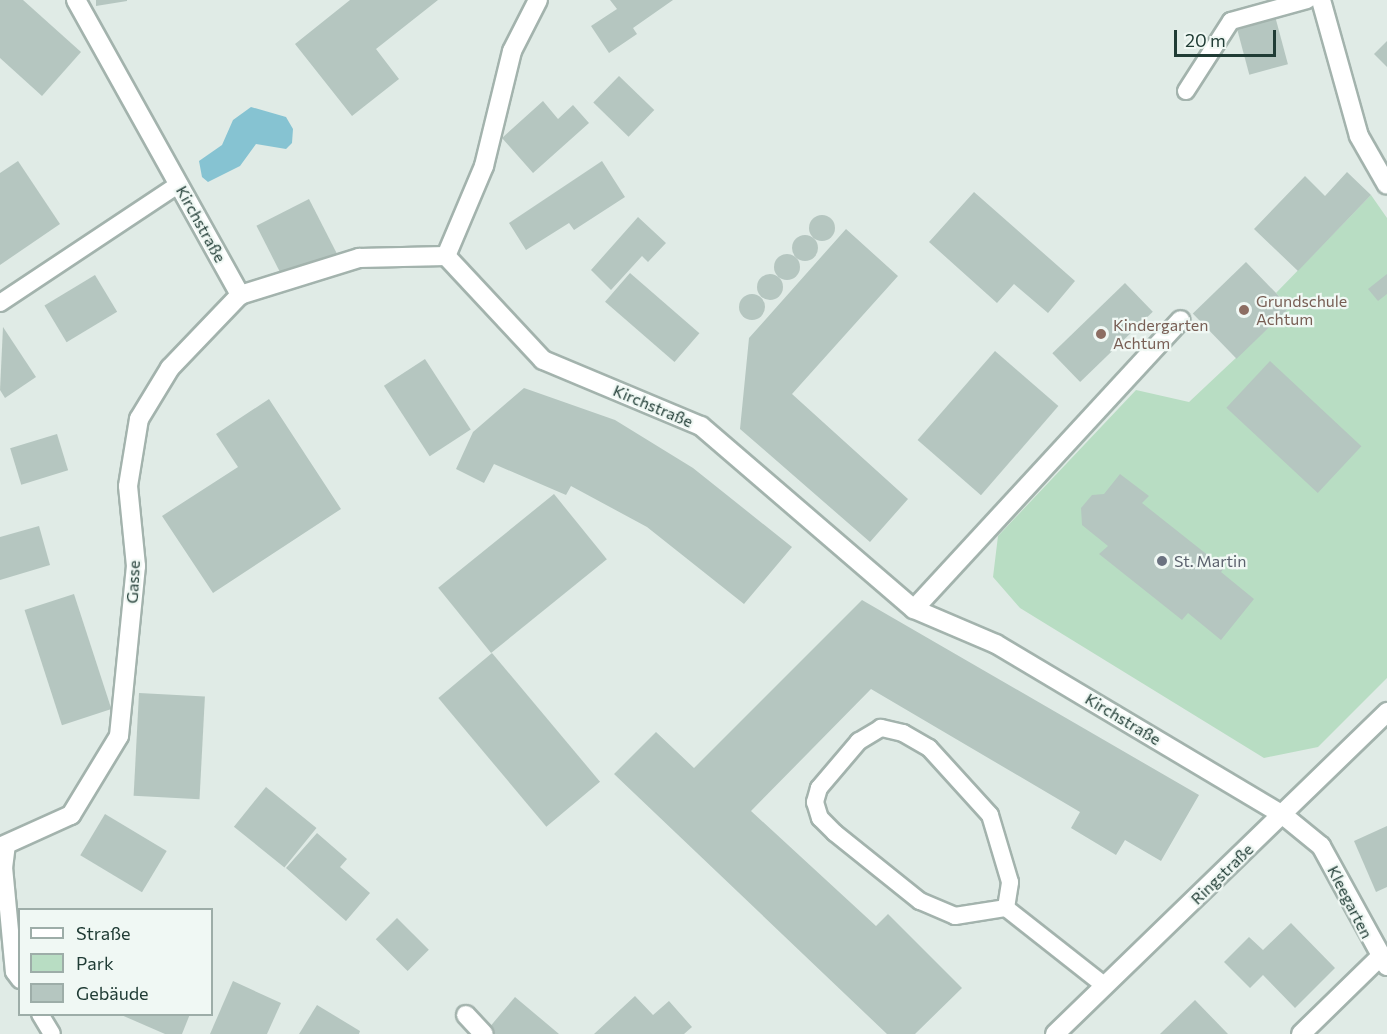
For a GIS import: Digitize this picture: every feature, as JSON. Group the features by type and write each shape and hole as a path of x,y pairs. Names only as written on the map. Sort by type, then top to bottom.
{"street":[{"name":"Kirchstraße","path":"76,0 240,294"},
{"path":"240,294 359,258 446,256 484,166 512,51 538,0"},
{"path":"1321,0 1359,136 1387,185"},
{"name":"Kirchstraße","path":"446,256 543,360 701,426 915,609 996,644 1283,815 1321,846"},
{"name":"Gasse","path":"4,846 71,815 119,736 136,566 128,486 139,419 170,368 240,294"},
{"path":"915,609 1181,320"},
{"name":"Ringstraße","path":"1055,1034 1387,712"},
{"name":"Kleegarten","path":"1301,1034 1383,962 1321,846"},
{"path":"466,1015 484,1034"}],"lane":[{"path":"1186,91 1231,21 1307,0"},
{"path":"0,303 179,184"},
{"path":"1006,908 1010,882 990,815 929,748 911,738 881,728 859,741 819,788 815,802 820,818 920,901 954,916 1006,908 1105,986"},
{"path":"4,846 14,972 18,977"},
{"path":"41,1016 52,1034"}],"green space":[{"path":"1371,195 1387,218 1387,678 1318,747 1264,758 1020,608 993,577 998,536 1136,390 1189,402 1290,307 1276,293"}],"water":[{"path":"251,107 286,117 293,129 292,143 286,149 256,144 240,166 208,182 202,177 199,161 222,145 233,120"}],"building":[{"path":"0,0 23,0 81,52 42,96 0,58"},
{"path":"96,0 127,0 127,1 96,6"},
{"path":"350,0 438,0 376,49 399,79 352,116 295,44"},
{"path":"610,0 673,0 633,28 637,34 609,53 591,26 617,9"},
{"path":"1275,16 1288,64 1249,75 1236,26"},
{"path":"1387,41 1387,67 1374,54"},
{"path":"619,76 654,110 629,137 593,103"},
{"path":"543,101 558,119 573,105 589,123 533,173 502,138"},
{"path":"18,161 60,224 0,265 0,173"},
{"path":"602,161 625,197 574,230 569,223 526,250 509,223"},
{"path":"1347,172 1371,195 1298,271 1254,229 1305,176 1325,196"},
{"path":"974,192 1075,281 1048,313 1014,284 997,303 929,242"},
{"path":"309,199 337,253 284,280 256,226"},
{"path":"822,215 831,219 835,228 831,237 822,241 813,237 809,228 813,219"},
{"path":"638,217 666,243 648,262 642,256 611,290 591,270"},
{"path":"846,229 898,276 792,394 908,499 870,542 740,429 749,338"},
{"path":"805,235 814,239 818,248 814,257 805,261 796,257 792,248 796,239"},
{"path":"787,254 796,258 800,267 796,276 787,280 778,276 774,267 778,258"},
{"path":"1246,262 1290,307 1237,359 1193,313"},
{"path":"630,273 699,333 675,362 605,302"},
{"path":"770,274 779,278 783,287 779,296 770,300 761,296 757,287 761,278"},
{"path":"1387,274 1387,294 1378,301 1368,289"},
{"path":"95,275 117,312 67,342 44,305"},
{"path":"1125,283 1153,312 1080,382 1052,353"},
{"path":"752,294 761,298 765,307 761,316 752,320 743,316 739,307 743,298"},
{"path":"3,327 36,377 5,398 0,390"},
{"path":"995,351 1058,406 981,495 918,440"},
{"path":"425,359 471,429 430,456 384,386"},
{"path":"1270,361 1361,446 1318,493 1226,408"},
{"path":"524,388 615,420 693,468 792,547 744,604 647,527 571,486 566,495 494,464 484,483 456,469 473,432"},
{"path":"269,399 341,509 213,593 162,516 238,467 216,434"},
{"path":"57,434 68,470 21,485 10,448"},
{"name":"St. Martin","path":"1120,474 1149,496 1142,503 1224,568 1221,572 1254,599 1221,640 1188,613 1182,620 1099,554 1108,546 1082,525 1081,508 1092,495 1104,494"},
{"path":"554,494 607,559 491,653 438,588"},
{"path":"39,526 50,565 0,580 0,537"},
{"path":"74,594 111,709 62,725 25,610"},
{"path":"862,600 1199,795 1161,861 1125,840 1116,855 1071,828 1080,812 871,689 751,811 876,926 888,914 962,988 915,1034 887,1034 614,774 656,732 694,768"},
{"path":"492,653 600,782 546,827 438,698"},
{"path":"139,693 205,696 200,799 134,796"},
{"path":"266,787 317,828 284,868 234,827"},
{"path":"105,814 167,851 142,892 80,855"},
{"path":"1387,826 1387,887 1376,892 1354,841"},
{"path":"317,833 347,859 340,867 370,893 346,921 286,868"},
{"path":"397,918 429,950 408,971 376,939"},
{"path":"1291,923 1335,968 1295,1008 1263,975 1250,988 1224,962 1249,937 1263,950"},
{"path":"233,981 281,1003 267,1034 210,1034"},
{"path":"635,996 653,1015 669,1001 692,1027 684,1034 594,1034"},
{"path":"515,997 559,1034 494,1034 488,1029"},
{"path":"1195,1000 1228,1034 1160,1034"},
{"path":"317,1005 360,1031 359,1034 299,1034"},
{"path":"124,1016 189,1016 182,1034 165,1034"}],"place":[{"name":"Grundschule Achtum","path":"1244,310"},
{"name":"Kindergarten Achtum","path":"1101,334"},
{"name":"St. Martin","path":"1162,561"}]}
